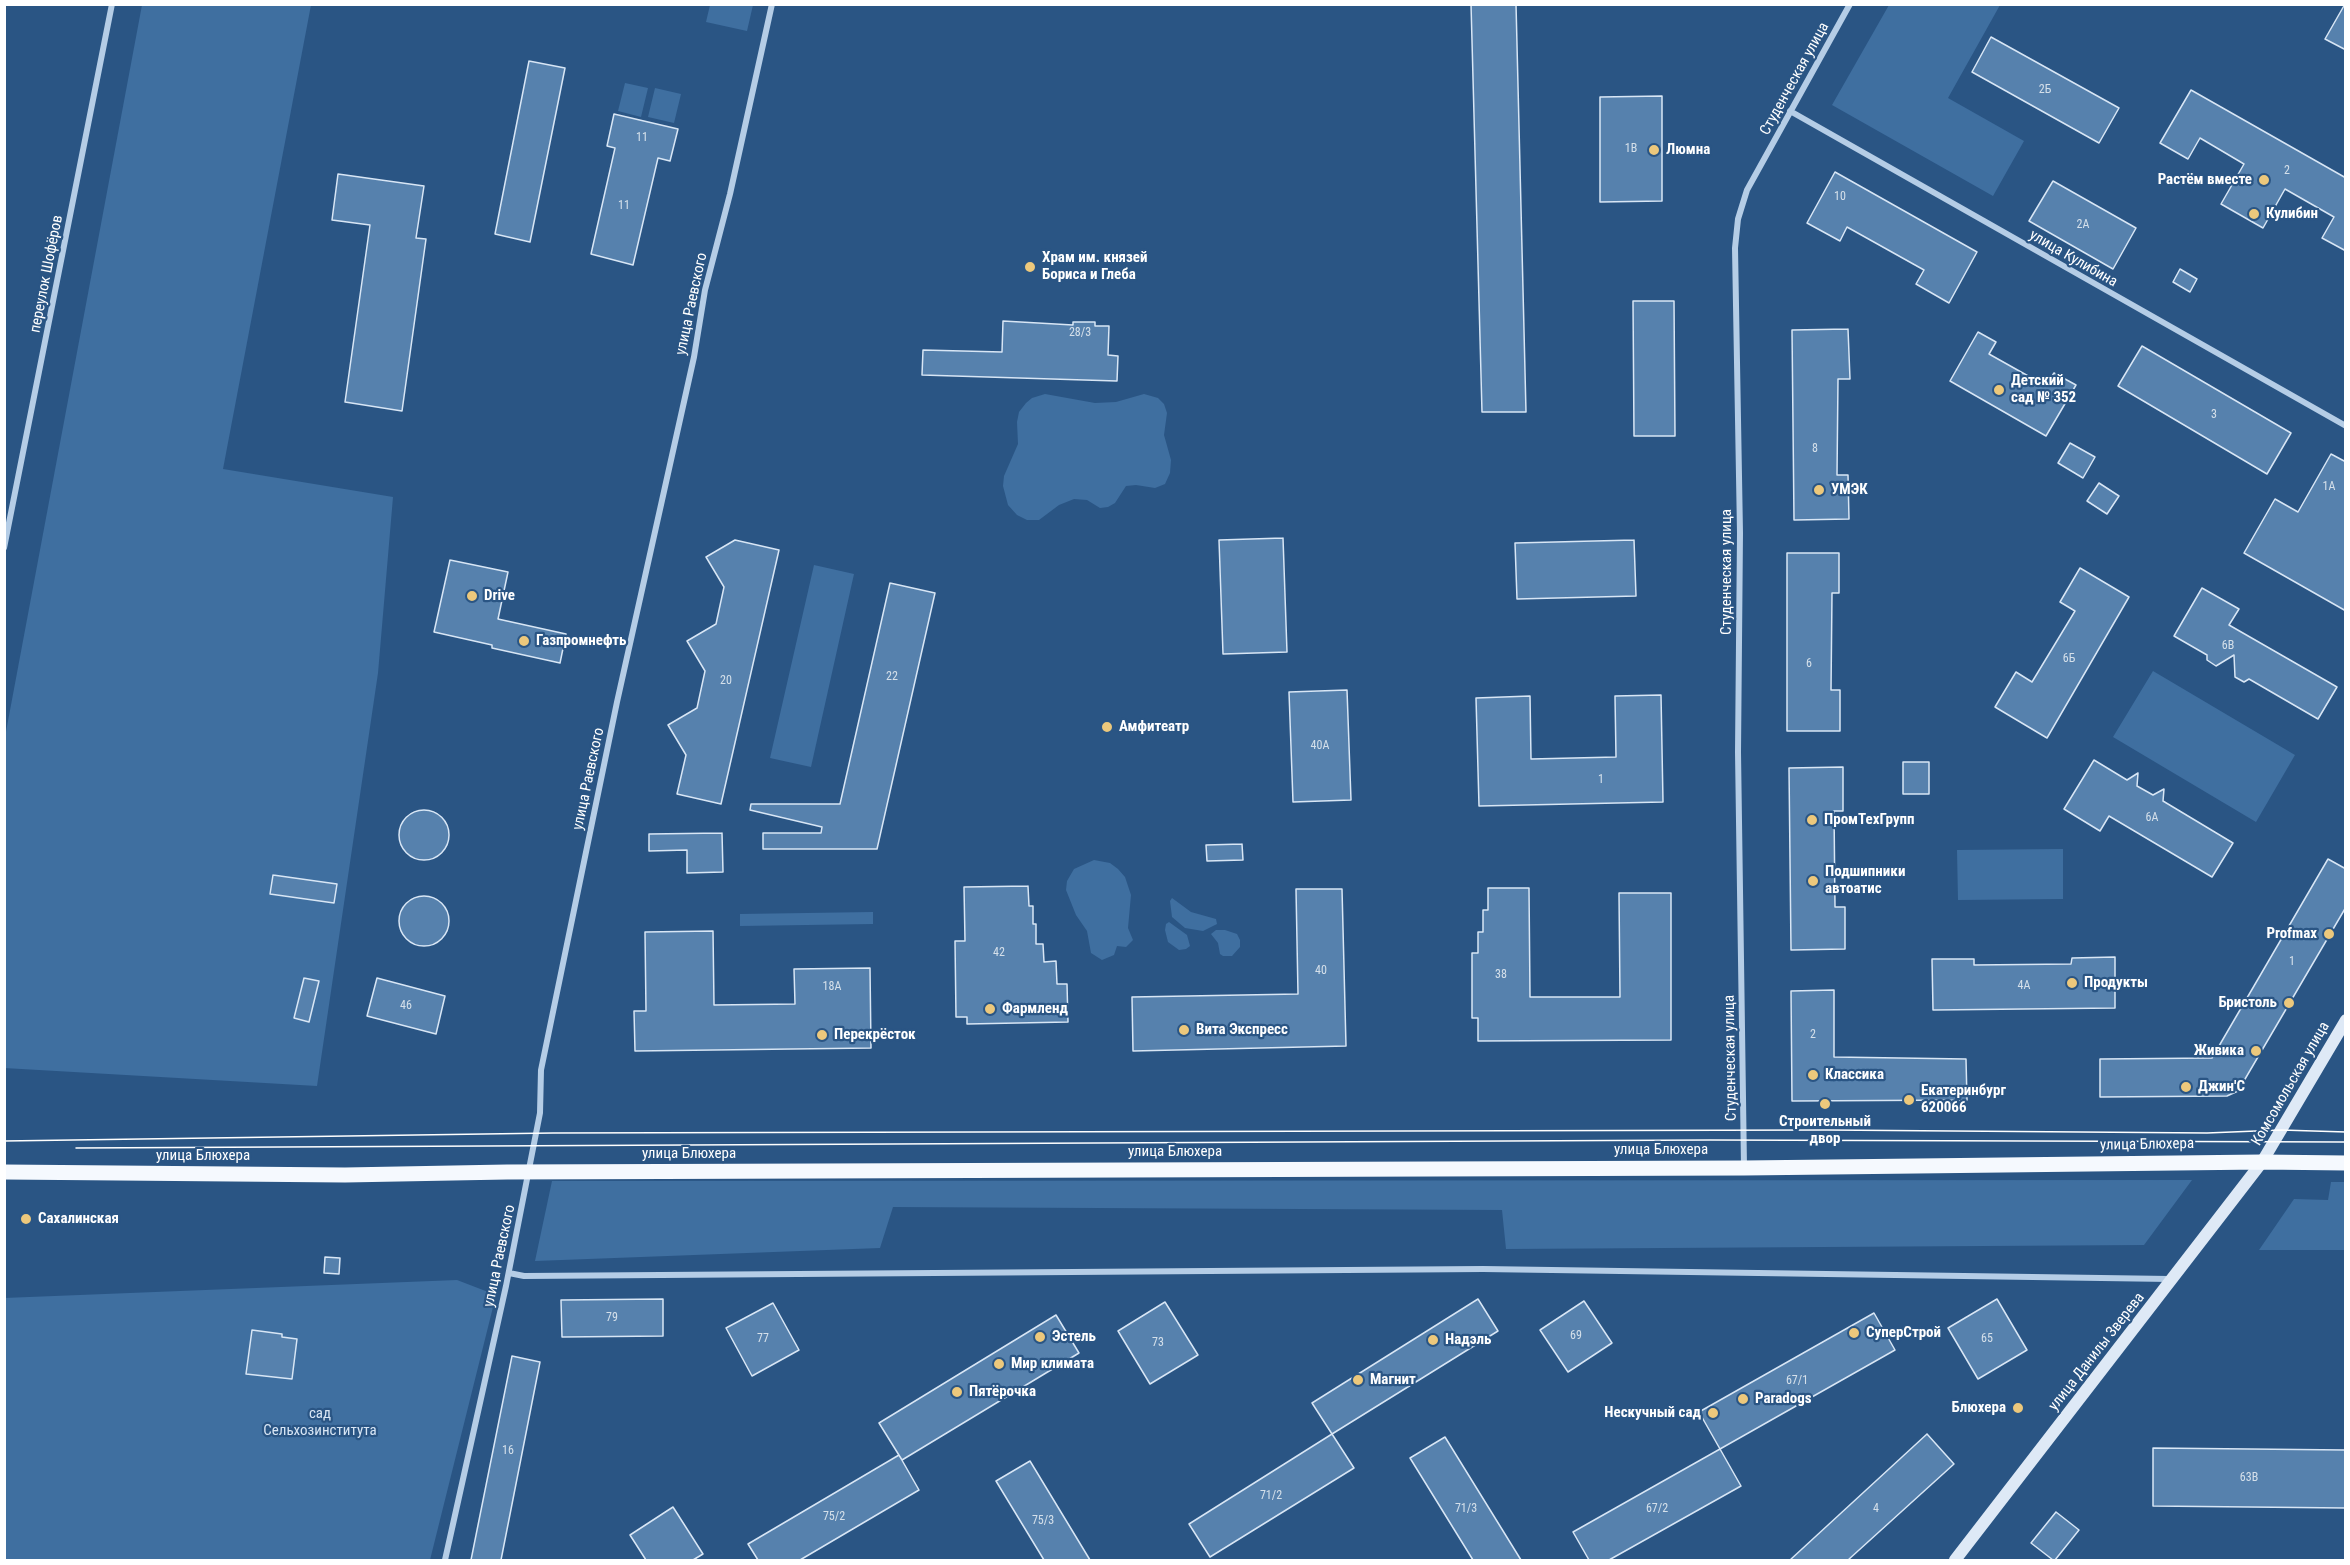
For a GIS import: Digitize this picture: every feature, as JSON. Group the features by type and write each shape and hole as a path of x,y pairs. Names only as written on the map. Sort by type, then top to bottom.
{"main road":[{"name":"Комсомольская улица","path":"2262,1162 2346,1020"},
{"name":"улица Данилы Зверева","path":"1955,1560 2262,1162"},
{"name":"улица Блюхера","path":"4,1172 333,1174 2346,1163"}],"street":[{"name":"переулок Шофёров","path":"4,548 112,4"},
{"name":"улица Раевского","path":"445,1560 497,1330 529,1172 540,1113 541,1070 617,702 694,357 705,290 730,194 772,4"},
{"name":"Студенческая улица","path":"1744,1168 1738,752 1740,532 1735,248 1738,219 1747,190 1850,4"},
{"name":"улица Кулибина","path":"1790,111 2346,426"},
{"path":"508,1273 524,1276 1063,1270 1482,1269 2172,1279"}],"green space":[{"path":"142,5 311,5 223,469 393,497 378,673 317,1086 4,1068 5,737"},
{"path":"710,5 753,5 747,31 706,22"},
{"path":"1889,5 2000,5 1948,98 2024,141 1993,196 1832,105"},
{"path":"625,83 648,88 641,117 618,111"},
{"path":"655,88 681,94 674,123 648,117"},
{"path":"1045,394 1095,403 1116,402 1144,394 1158,398 1164,404 1167,413 1164,435 1171,460 1170,473 1165,484 1155,488 1126,486 1115,503 1108,507 1100,508 1087,500 1074,499 1059,505 1039,520 1027,520 1017,515 1008,505 1003,486 1004,476 1018,444 1019,412 1032,398"},
{"path":"814,565 854,574 811,767 770,758"},
{"path":"2153,671 2295,755 2256,822 2113,737"},
{"path":"2063,849 2063,899 1958,900 1957,850"},
{"path":"1094,860 1110,863 1118,869 1125,877 1131,895 1128,928 1133,940 1126,947 1117,946 1114,955 1102,960 1091,953 1087,931 1076,915 1066,890 1067,881 1074,869"},
{"path":"1172,898 1191,912 1216,919 1217,924 1203,931 1185,928 1172,917 1170,901"},
{"path":"873,912 873,924 740,926 740,914"},
{"path":"1169,922 1187,935 1190,946 1186,949 1179,950 1168,942 1165,930"},
{"path":"1216,930 1237,934 1240,947 1232,956 1220,954 1218,943 1211,934"},
{"path":"2192,1180 2144,1245 1506,1249 1502,1210 893,1207 880,1248 535,1261 552,1181"},
{"path":"2331,1182 2345,1182 2345,1250 2259,1250 2294,1199 2328,1200"},
{"name":"сад Сельхозинститута","path":"457,1280 496,1295 430,1560 5,1560 4,1298"}],"building":[{"path":"1471,4 1516,4 1526,412 1482,412"},
{"path":"2346,4 2346,50 2325,39"},
{"path":"1991,37 2119,108 2099,143 1972,72"},
{"path":"529,61 565,68 530,242 495,234"},
{"path":"2191,90 2346,178 2346,251 2322,238 2334,217 2285,189 2263,228 2221,204 2244,164 2200,138 2188,159 2160,143"},
{"path":"1662,96 1662,201 1600,202 1600,97"},
{"path":"614,114 678,129 670,161 658,158 633,265 591,254 615,148 607,146"},
{"path":"1835,172 1977,252 1949,303 1916,284 1924,270 1847,227 1840,241 1807,223"},
{"path":"338,174 424,186 416,238 426,239 402,411 345,402 370,225 332,220"},
{"path":"2053,181 2136,228 2113,269 2029,221"},
{"path":"2180,269 2197,279 2190,292 2173,282"},
{"path":"1633,301 1674,301 1675,436 1634,436"},
{"path":"1003,321 1073,325 1073,322 1095,322 1095,326 1109,326 1108,355 1118,356 1117,381 922,375 923,350 1002,352"},
{"path":"1848,329 1850,379 1838,379 1837,475 1848,475 1849,519 1794,520 1792,330"},
{"path":"1978,332 1996,342 1989,354 2046,386 2054,373 2076,385 2046,436 1950,381"},
{"path":"2142,346 2291,433 2267,474 2118,386"},
{"path":"2070,443 2095,457 2083,478 2058,463"},
{"path":"2331,454 2346,462 2346,611 2244,553 2275,499 2298,512"},
{"path":"2099,483 2119,496 2107,514 2087,501"},
{"path":"1283,538 1287,652 1223,654 1219,540"},
{"path":"735,540 779,550 721,804 677,794 686,755 668,725 697,708 705,671 687,641 716,624 724,587 706,557"},
{"path":"1634,540 1636,596 1517,599 1515,543"},
{"path":"1787,553 1839,553 1839,593 1832,593 1831,690 1840,690 1840,731 1787,731"},
{"name":"Drive","path":"450,560 508,572 498,619 566,634 560,663 434,632"},
{"path":"2080,568 2129,597 2047,738 1995,707 2016,672 2032,682 2075,611 2060,602"},
{"path":"890,583 935,593 877,849 763,849 763,833 821,833 822,827 750,810 751,804 840,804"},
{"path":"2202,588 2239,609 2229,625 2337,687 2318,719 2249,679 2244,682 2235,677 2234,655 2216,666 2207,660 2207,655 2174,636"},
{"path":"1347,690 1351,800 1293,802 1289,692"},
{"path":"1661,695 1663,802 1479,806 1476,698 1530,696 1531,759 1616,757 1615,696"},
{"path":"2094,760 2127,780 2138,773 2137,786 2153,795 2164,789 2163,801 2233,843 2212,877 2109,816 2100,831 2064,809"},
{"path":"1903,762 1929,762 1929,794 1903,794"},
{"path":"1843,767 1843,811 1834,811 1835,907 1845,907 1845,949 1791,950 1789,768"},
{"path":"424,810 442,817 449,835 442,853 424,860 406,853 399,835 406,817"},
{"path":"722,833 723,872 687,873 687,850 649,851 649,834"},
{"path":"1242,844 1243,860 1207,861 1206,845"},
{"path":"2328,859 2346,869 2346,907 2238,1091 2227,1096 2100,1097 2100,1059 2212,1058"},
{"path":"273,875 337,884 334,903 270,894"},
{"path":"1028,886 1029,906 1033,906 1033,924 1036,924 1036,944 1043,944 1044,962 1056,961 1057,984 1067,984 1068,1022 967,1024 967,1017 956,1017 955,941 965,941 964,887"},
{"path":"1488,888 1529,888 1530,997 1620,997 1619,893 1671,893 1671,1040 1478,1041 1478,1018 1472,1018 1472,953 1478,953 1478,932 1483,932 1483,910 1488,910"},
{"path":"1296,889 1342,889 1346,1046 1133,1051 1132,997 1298,994"},
{"path":"424,896 442,903 449,921 442,939 424,946 406,939 399,921 406,903"},
{"path":"713,931 714,1005 795,1004 794,969 870,968 871,1048 635,1051 634,1011 646,1011 645,932"},
{"path":"2115,957 2115,1008 1933,1010 1932,959 1974,959 1974,965 2071,964 2072,958"},
{"path":"304,978 319,981 309,1022 294,1018"},
{"path":"377,978 445,996 436,1034 367,1016"},
{"path":"1834,990 1834,1057 1966,1059 1967,1100 1792,1101 1791,991"},
{"path":"325,1257 340,1258 339,1274 324,1273"},
{"path":"663,1299 663,1336 562,1337 561,1300"},
{"path":"1478,1299 1498,1331 1332,1434 1312,1403"},
{"path":"1997,1299 2027,1350 1978,1379 1948,1328"},
{"path":"1584,1301 1612,1343 1568,1372 1540,1330"},
{"path":"1165,1302 1198,1355 1150,1384 1118,1331"},
{"path":"773,1303 799,1350 752,1376 726,1328"},
{"path":"1874,1313 1895,1350 1720,1449 1699,1412"},
{"path":"1056,1315 1079,1353 902,1460 879,1423"},
{"path":"252,1330 282,1334 282,1337 297,1339 292,1379 246,1374"},
{"path":"512,1356 540,1362 501,1560 471,1560"},
{"path":"1332,1434 1354,1468 1210,1557 1189,1524"},
{"path":"1927,1434 1954,1464 1848,1560 1790,1560"},
{"path":"1445,1437 1521,1560 1473,1560 1410,1458"},
{"path":"2153,1448 2346,1450 2346,1508 2153,1506"},
{"path":"1720,1449 1741,1486 1609,1560 1589,1560 1573,1532"},
{"path":"899,1455 919,1490 800,1560 758,1560 748,1544"},
{"path":"1030,1461 1090,1560 1044,1560 996,1481"},
{"path":"673,1507 703,1554 693,1560 646,1560 630,1535"},
{"path":"2056,1512 2079,1530 2053,1560 2031,1543"}],"tram line":[{"path":"4,1141 553,1133 1827,1130 2346,1132"},
{"path":"76,1148 1710,1140 2346,1142"}],"place":[{"name":"Люмна","path":"1654,150"},
{"name":"Растём вместе","path":"2264,180"},
{"name":"Кулибин","path":"2254,214"},
{"name":"Храм им. князей Бориса и Глеба","path":"1030,267"},
{"name":"Детский сад № 352","path":"1999,390"},
{"name":"УМЭК","path":"1819,490"},
{"name":"Drive","path":"472,596"},
{"name":"Газпромнефть","path":"524,641"},
{"name":"Амфитеатр","path":"1107,727"},
{"name":"ПромТехГрупп","path":"1812,820"},
{"name":"Подшипники автоатис","path":"1813,881"},
{"name":"Profmax","path":"2329,934"},
{"name":"Продукты","path":"2072,983"},
{"name":"Бристоль","path":"2289,1003"},
{"name":"Фармленд","path":"990,1009"},
{"name":"Вита Экспресс","path":"1184,1030"},
{"name":"Перекрёсток","path":"822,1035"},
{"name":"Живика","path":"2256,1051"},
{"name":"Классика","path":"1813,1075"},
{"name":"Джин'С","path":"2186,1087"},
{"name":"Екатеринбург 620066","path":"1909,1100"},
{"name":"Строительный двор","path":"1825,1104"},
{"name":"Сахалинская","path":"26,1219"},
{"name":"СуперСтрой","path":"1854,1333"},
{"name":"Эстель","path":"1040,1337"},
{"name":"Надэль","path":"1433,1340"},
{"name":"Мир климата","path":"999,1364"},
{"name":"Магнит","path":"1358,1380"},
{"name":"Пятёрочка","path":"957,1392"},
{"name":"Paradogs","path":"1743,1399"},
{"name":"Блюхера","path":"2018,1408"},
{"name":"Нескучный сад","path":"1713,1413"}]}
